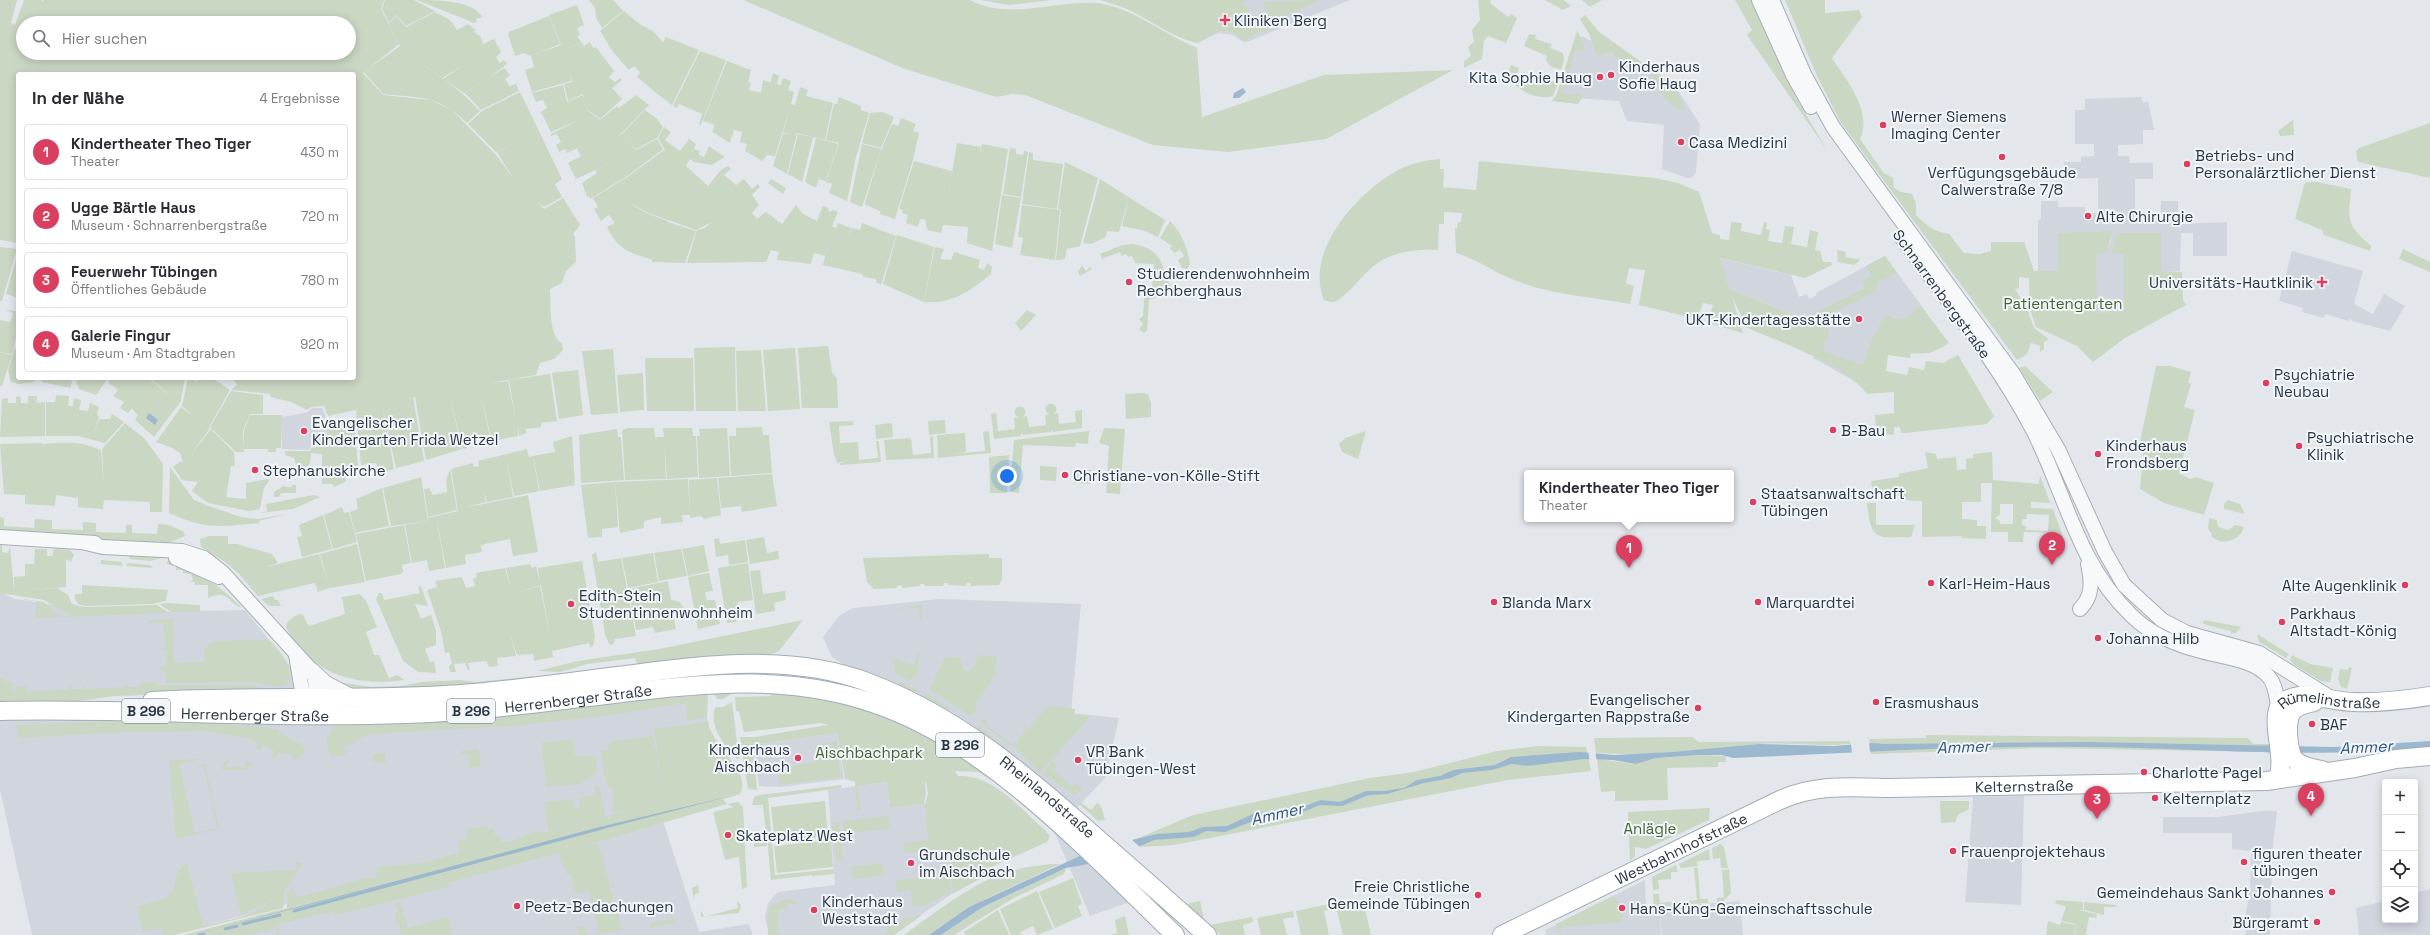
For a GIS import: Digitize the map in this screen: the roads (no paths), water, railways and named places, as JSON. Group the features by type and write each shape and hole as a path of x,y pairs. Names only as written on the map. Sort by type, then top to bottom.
{"main road":[{"name":"Herrenberger Straße","path":"311,706 353,697 486,692 717,665 760,664 800,667"},
{"name":"Rheinlandstraße","path":"800,667 867,682 905,698 944,719 1023,773 1207,935"},
{"name":"Herrenberger Straße","path":"0,711 311,706 380,715 456,712 717,683 780,683 814,688"},
{"name":"Rheinlandstraße","path":"814,688 877,704 922,723 950,739 1001,775 1081,845 1175,935"},
{"name":"Rümelinstraße","path":"2278,779 2280,765 2279,708 2286,701 2300,696 2334,700 2375,702 2430,696"},
{"path":"2328,772 2301,765 2293,758 2288,723 2292,711 2300,706 2334,700"},
{"name":"Kelternstraße","path":"1867,788 2250,782 2328,772 2396,759 2430,756"},
{"name":"Westbahnhofstraße","path":"1502,935 1788,797 1823,787 1867,788"}],"street":[{"name":"Schnarrenbergstraße","path":"1759,0 1793,75 1823,128 2004,380 2032,430 2051,470 2087,558 2112,595"},
{"name":"Schnarrenbergstraße","path":"1772,0 1804,74 1833,127 2014,375 2058,449 2105,552 2124,584 2162,620"},
{"path":"0,537 86,543 113,543 191,563 233,586 311,670 326,683 353,697"},
{"path":"2080,609 2087,601 2091,589 2087,558"},
{"path":"2112,595 2121,596 2188,633 2258,653 2334,700"},
{"path":"2112,595 2133,616 2159,635 2199,651 2244,663 2261,670 2272,682 2279,708 2288,723"},
{"path":"296,655 311,706"},
{"path":"311,670 315,679 311,706"}],"water":[{"path":"1243,88 1246,92 1239,98 1233,98 1234,93"},
{"path":"149,413 158,420 155,425 146,418"},
{"name":"Ammer","path":"2430,741 2430,748 2344,753 2087,747 1998,747 1733,758 1722,755 1698,755 1656,758 1636,764 1613,760 1584,759 1527,766 1512,764 1492,770 1462,773 1451,778 1424,783 1387,794 1369,795 1342,806 1320,805 1293,816 1266,816 1225,832 1206,831 1194,837 1154,840 1105,861 1066,868 983,907 941,935 929,935 969,907 1082,855 1119,843 1157,834 1189,832 1203,827 1227,826 1255,813 1289,812 1321,800 1340,802 1366,791 1384,791 1404,788 1417,780 1440,776 1453,770 1495,765 1511,757 1579,752 1614,755 1672,752 1759,744 1833,746 1872,743 2089,742 2335,747"},
{"path":"735,795 192,935 608,825"}],"waterway":[{"path":"294,911 602,828"},
{"path":"243,924 280,915"},
{"path":"225,929 237,926"},
{"path":"198,935 204,934"}],"place":[{"name":"Kliniken Berg","path":"1225,20"},
{"name":"Kinderhaus Sofie Haug","path":"1611,75"},
{"name":"Kita Sophie Haug","path":"1600,77"},
{"name":"Werner Siemens Imaging Center","path":"1883,125"},
{"name":"Casa Medizini","path":"1681,142"},
{"name":"Verfügungsgebäude Calwerstraße 7/8","path":"2002,157"},
{"name":"Betriebs- und Personalärztlicher Dienst","path":"2187,164"},
{"name":"Alte Chirurgie","path":"2088,216"},
{"name":"Studierendenwohnheim Rechberghaus","path":"1129,282"},
{"name":"Universitäts-Hautklinik","path":"2322,282"},
{"name":"UKT-Kindertagesstätte","path":"1859,319"},
{"name":"Psychiatrie Neubau","path":"2266,383"},
{"name":"B-Bau","path":"1833,430"},
{"name":"Evangelischer Kindergarten Frida Wetzel","path":"304,431"},
{"name":"Psychiatrische Klinik","path":"2299,446"},
{"name":"Kinderhaus Frondsberg","path":"2098,454"},
{"name":"Stephanuskirche","path":"255,470"},
{"name":"Christiane-von-Kölle-Stift","path":"1065,475"},
{"name":"Staatsanwaltschaft Tübingen","path":"1753,502"},
{"name":"Ugge Bärtle Haus","path":"2052,565"},
{"name":"Kindertheater Theo Tiger","path":"1629,568"},
{"name":"Karl-Heim-Haus","path":"1931,583"},
{"name":"Alte Augenklinik","path":"2405,585"},
{"name":"Blanda Marx","path":"1494,602"},
{"name":"Marquardtei","path":"1758,602"},
{"name":"Edith-Stein Studentinnenwohnheim","path":"571,604"},
{"name":"Parkhaus Altstadt-König","path":"2282,622"},
{"name":"Johanna Hilb","path":"2098,638"},
{"name":"Erasmushaus","path":"1876,702"},
{"name":"Evangelischer Kindergarten Rappstraße","path":"1698,708"},
{"name":"BAF","path":"2312,724"},
{"name":"Kinderhaus Aischbach","path":"798,758"},
{"name":"VR Bank Tübingen-West","path":"1078,760"},
{"name":"Charlotte Pagel","path":"2144,772"},
{"name":"Kelternplatz","path":"2155,798"},
{"name":"Galerie Fingur","path":"2311,816"},
{"name":"Feuerwehr Tübingen","path":"2097,819"},
{"name":"Skateplatz West","path":"728,835"},
{"name":"Frauenprojektehaus","path":"1953,851"},
{"name":"figuren theater tübingen","path":"2244,862"},
{"name":"Grundschule im Aischbach","path":"911,863"},
{"name":"Gemeindehaus Sankt Johannes","path":"2332,892"},
{"name":"Freie Christliche Gemeinde Tübingen","path":"1478,895"},
{"name":"Peetz-Bedachungen","path":"517,906"},
{"name":"Hans-Küng-Gemeinschaftsschule","path":"1622,908"},
{"name":"Kinderhaus Weststadt","path":"814,910"},
{"name":"Bürgeramt","path":"2317,922"}],"park label":[{"name":"Patientengarten","path":"2063,303"},
{"name":"Aischbachpark","path":"869,752"},
{"name":"Anlägle","path":"1650,828"}]}
